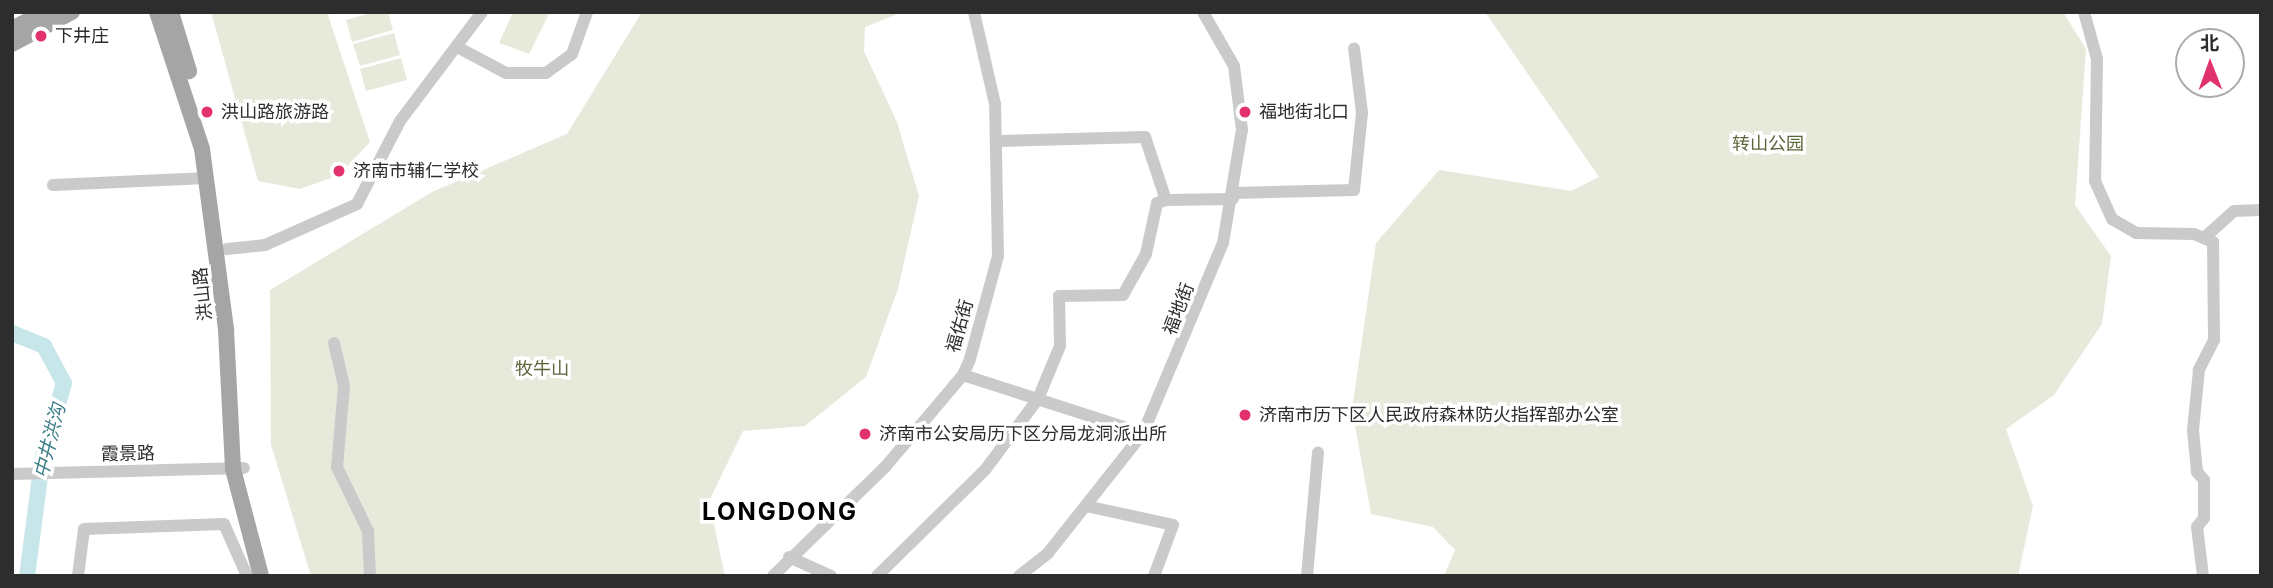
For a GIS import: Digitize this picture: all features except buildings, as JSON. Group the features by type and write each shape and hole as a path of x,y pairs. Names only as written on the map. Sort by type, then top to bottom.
{"main road":[{"path":"12,29 44,12"},
{"path":"12,44 72,12"},
{"name":"洪山路","path":"157,12 207,178 226,330 238,469 261,576"},
{"name":"洪山路","path":"171,12 215,165 227,249 238,469 271,576"}],"street":[{"path":"227,249 265,245 357,204 400,121 459,48 482,12"},
{"path":"459,48 506,74 546,73 572,54 587,12"},
{"name":"福佑街","path":"773,576 789,557 886,466 963,375 999,256 999,141 974,12"},
{"name":"福地街","path":"1019,576 1048,553 1143,433 1223,243 1242,130 1234,66 1203,12"},
{"path":"2084,12 2097,59 2095,181 2112,219 2136,233 2204,238 2213,242 2217,305 2212,354 2199,370 2194,398 2195,460 2204,480 2204,518 2197,527 2203,576"},
{"path":"877,576 985,470 1038,399 1060,346 1059,296 1123,295 1146,254 1157,203 1166,200 1354,190 1363,113 1354,48"},
{"path":"999,141 1146,137 1166,200"},
{"path":"53,185 207,178"},
{"path":"2204,238 2234,211 2261,210"},
{"path":"334,343 344,386 337,467 368,531 370,576"},
{"path":"963,375 1143,433"},
{"path":"1307,576 1318,452"},
{"name":"霞景路","path":"13,474 238,469"},
{"path":"1086,506 1173,526 1154,576"},
{"path":"78,576 83,528 224,524 247,576"},
{"path":"789,557 831,576"}],"green space":[{"path":"211,12 327,12 370,142 339,175 300,189 258,181"},
{"path":"374,12 388,12 393,30 352,42 346,20"},
{"path":"513,12 550,12 529,54 499,43"},
{"name":"牧牛山","path":"642,12 903,12 865,27 864,51 897,122 919,196 898,289 866,377 805,426 743,431 709,501 725,576 311,576 271,445 270,290 432,192 567,134"},
{"name":"转山公园","path":"1485,12 2063,12 2086,49 2075,205 2111,256 2102,324 2054,395 2006,429 2033,506 2018,576 1444,576 1455,550 1433,527 1371,514 1352,409 1376,243 1439,170 1571,191 1599,177"},
{"path":"394,33 400,55 360,66 353,44"},
{"path":"401,58 407,80 366,91 360,69"}],"waterway":[{"name":"中井洪沟","path":"12,333 44,346 64,383 42,461 27,576"}],"place":[{"name":"下井庄","path":"41,36"},
{"name":"洪山路旅游路","path":"207,112"},
{"name":"福地街北口","path":"1245,112"},
{"name":"济南市辅仁学校","path":"339,171"},
{"name":"济南市历下区人民政府森林防火指挥部办公室","path":"1245,415"},
{"name":"济南市公安局历下区分局龙洞派出所","path":"865,434"}],"district":[{"name":"LONGDONG","path":"780,512"}]}
